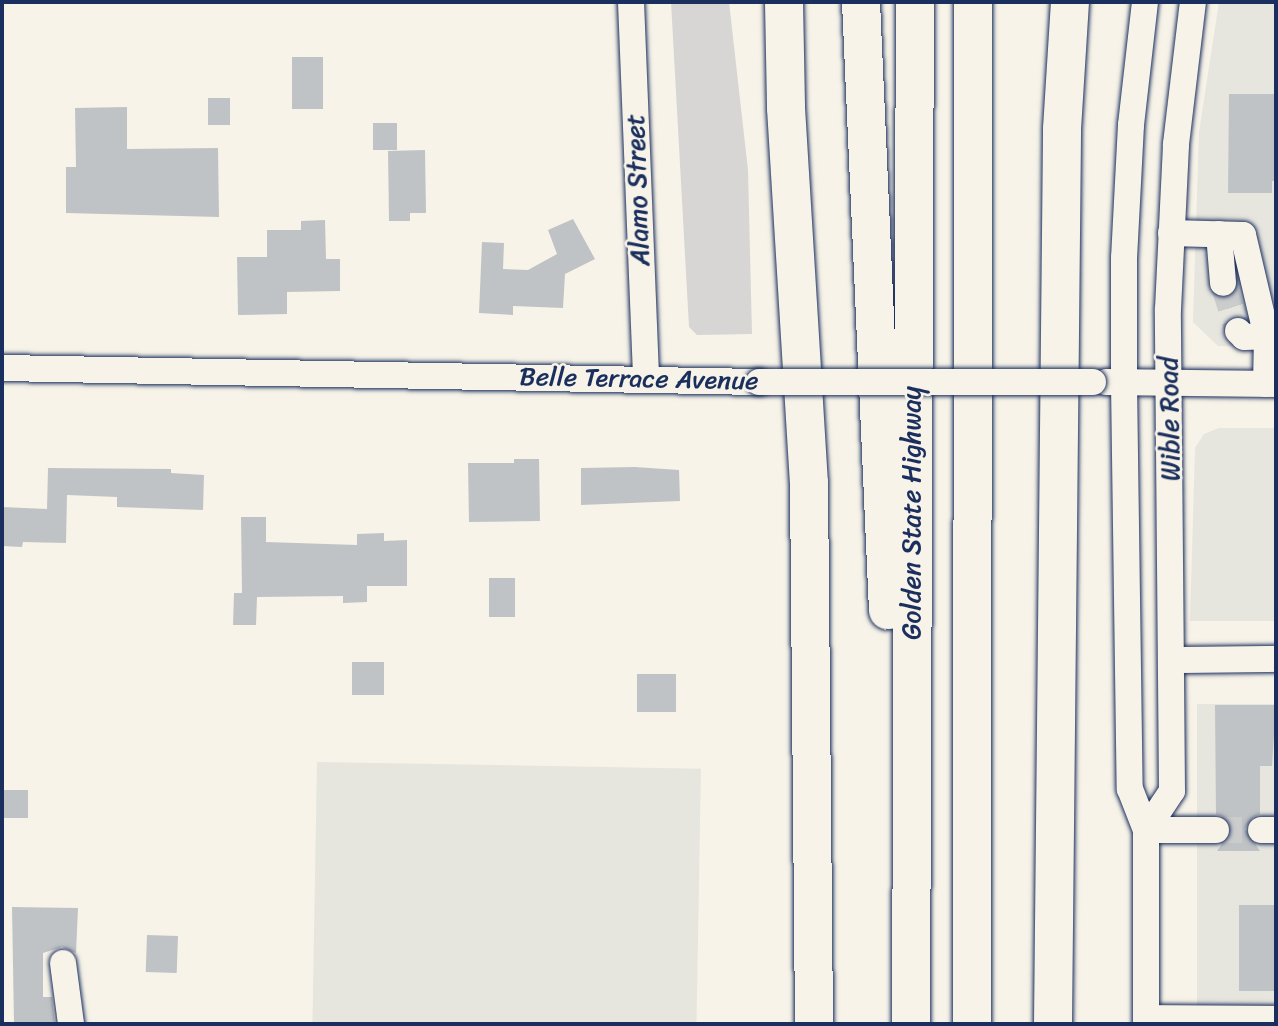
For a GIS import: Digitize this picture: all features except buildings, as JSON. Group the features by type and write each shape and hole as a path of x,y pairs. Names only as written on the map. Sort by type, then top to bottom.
{"highway":[{"path":"766,2 786,108"},
{"path":"783,2 786,108 810,497 814,1024"},
{"path":"861,2 884,551 911,947"},
{"name":"Golden State Highway","path":"911,1024 915,2"},
{"path":"972,1024 973,2"},
{"path":"1054,1024 1062,128 1070,2"},
{"path":"1062,128 1086,2"}],"street":[{"name":"Alamo Street","path":"631,2 646,379"},
{"name":"Wible Road","path":"1146,2 1127,205 1124,383 1130,789 1146,830 1146,1021"},
{"name":"Wible Road","path":"1146,830 1172,791 1169,384 1171,233 1194,2"},
{"path":"1171,233 1243,235 1271,336 1271,384"},
{"path":"1219,234 1223,283"},
{"path":"1238,331 1244,337 1271,336"},
{"name":"Belle Terrace Avenue","path":"2,368 759,382 1271,384"},
{"path":"1173,660 1276,659"},
{"path":"1146,830 1216,830"},
{"path":"63,963 71,1024"},
{"path":"1146,1021 1276,1019"}],"shaded area":[{"path":"671,2 729,2 748,170 752,334 697,335 689,327"},
{"path":"1219,2 1276,2 1276,347 1218,346 1193,322 1199,132"},
{"path":"1219,428 1276,428 1276,621 1190,621 1195,448 1204,434"},
{"path":"1197,704 1276,704 1276,1024 1197,1024"},
{"path":"317,762 701,769 696,1024 312,1024"}],"tunnel":[{"path":"1223,283 1238,331"},
{"path":"1216,830 1261,830"}]}
